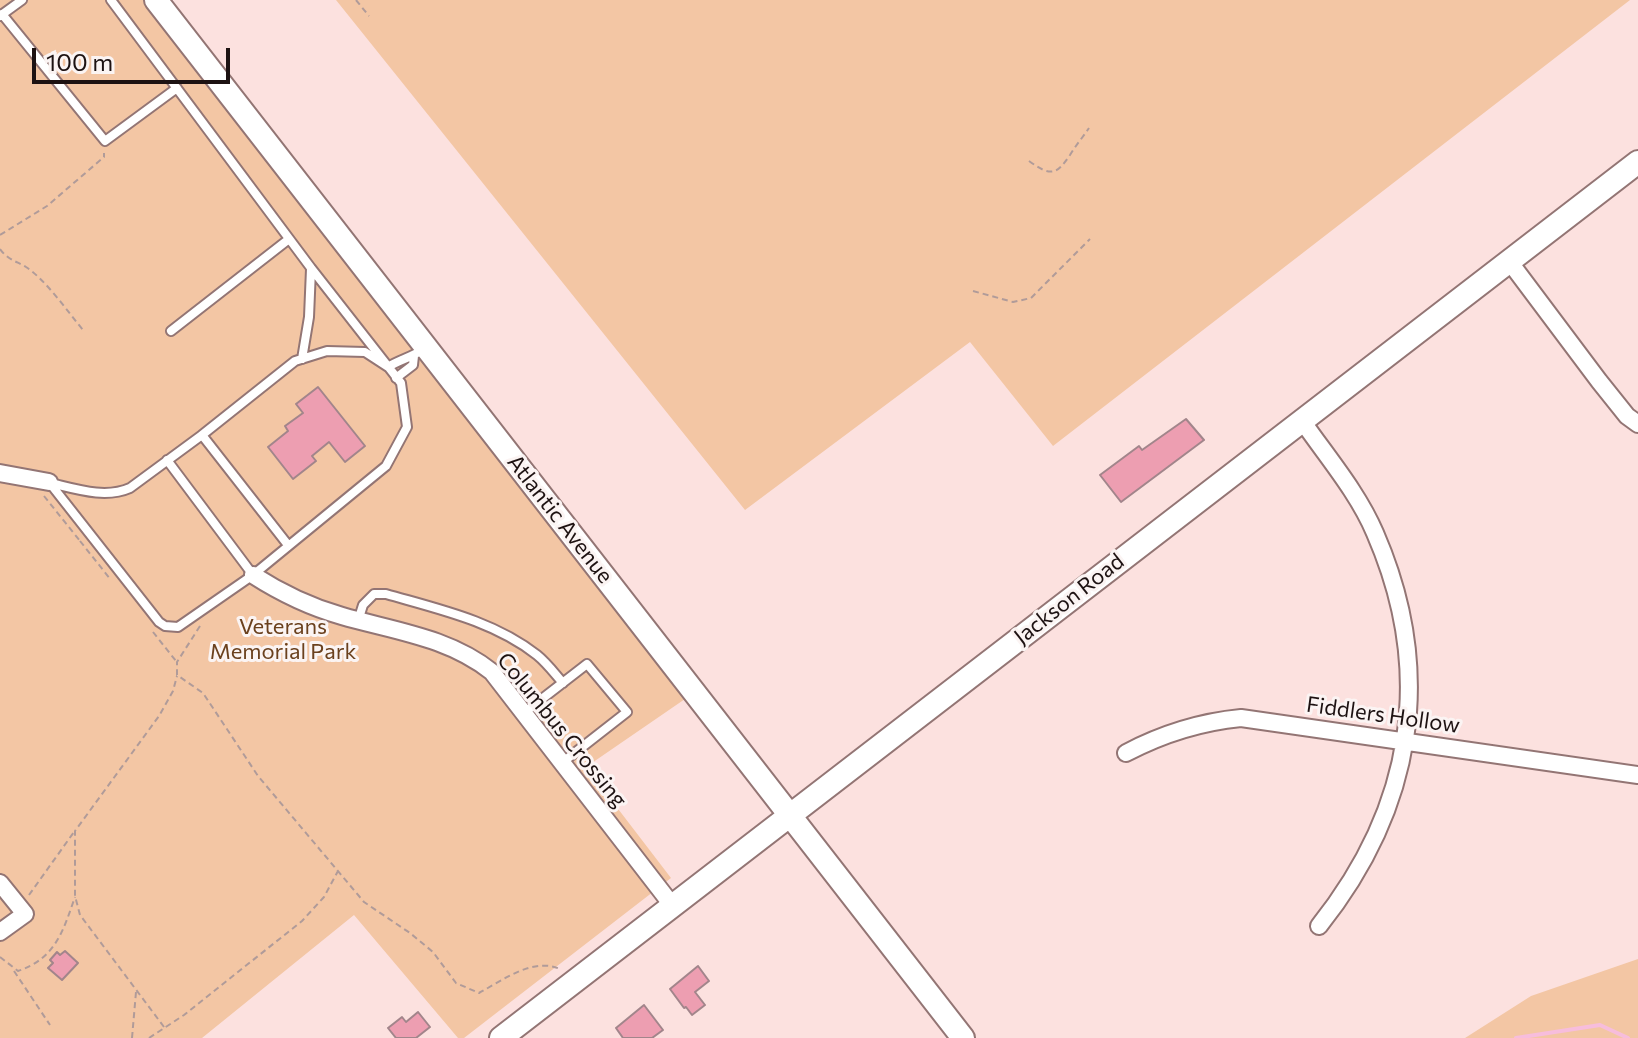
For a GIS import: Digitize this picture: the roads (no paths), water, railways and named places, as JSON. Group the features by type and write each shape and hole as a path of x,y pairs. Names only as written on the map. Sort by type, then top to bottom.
{"street":[{"name":"Atlantic Avenue","path":"156,0 420,352 790,815 963,1038"},
{"name":"Jackson Road","path":"501,1038 1638,162"},
{"path":"1509,261 1627,416 1638,424"},
{"path":"1303,422 1353,492 1375,532 1401,610 1409,695 1397,782 1380,830 1357,873 1319,926"},
{"path":"0,473 47,489"},
{"name":"Columbus Crossing","path":"253,575 282,593 358,621 453,647 492,672 672,905"},
{"name":"Fiddlers Hollow","path":"1126,753 1148,742 1210,721 1241,718 1405,739 1638,775"},
{"path":"0,883 25,914 0,932"}],"lane":[{"path":"22,0 1,15 105,141 177,88"},
{"path":"47,489 159,622 178,627 253,575 386,466 407,427 401,383 111,0"},
{"path":"171,331 289,239"},
{"path":"302,359 309,317 311,268"},
{"path":"47,489 119,493 130,488 295,361 327,351 365,352 388,367"},
{"path":"388,367 420,352"},
{"path":"396,378 413,365 420,352"},
{"path":"202,435 288,545"},
{"path":"167,460 253,575"},
{"path":"358,621 363,605 374,594 386,594 461,616 521,644 539,656 563,683"},
{"path":"525,712 587,664 627,712 563,762"}],"waterway":[{"path":"1516,1038 1600,1025 1628,1038"}],"park label":[{"name":"Veterans Memorial Park","path":"283,640"}]}
